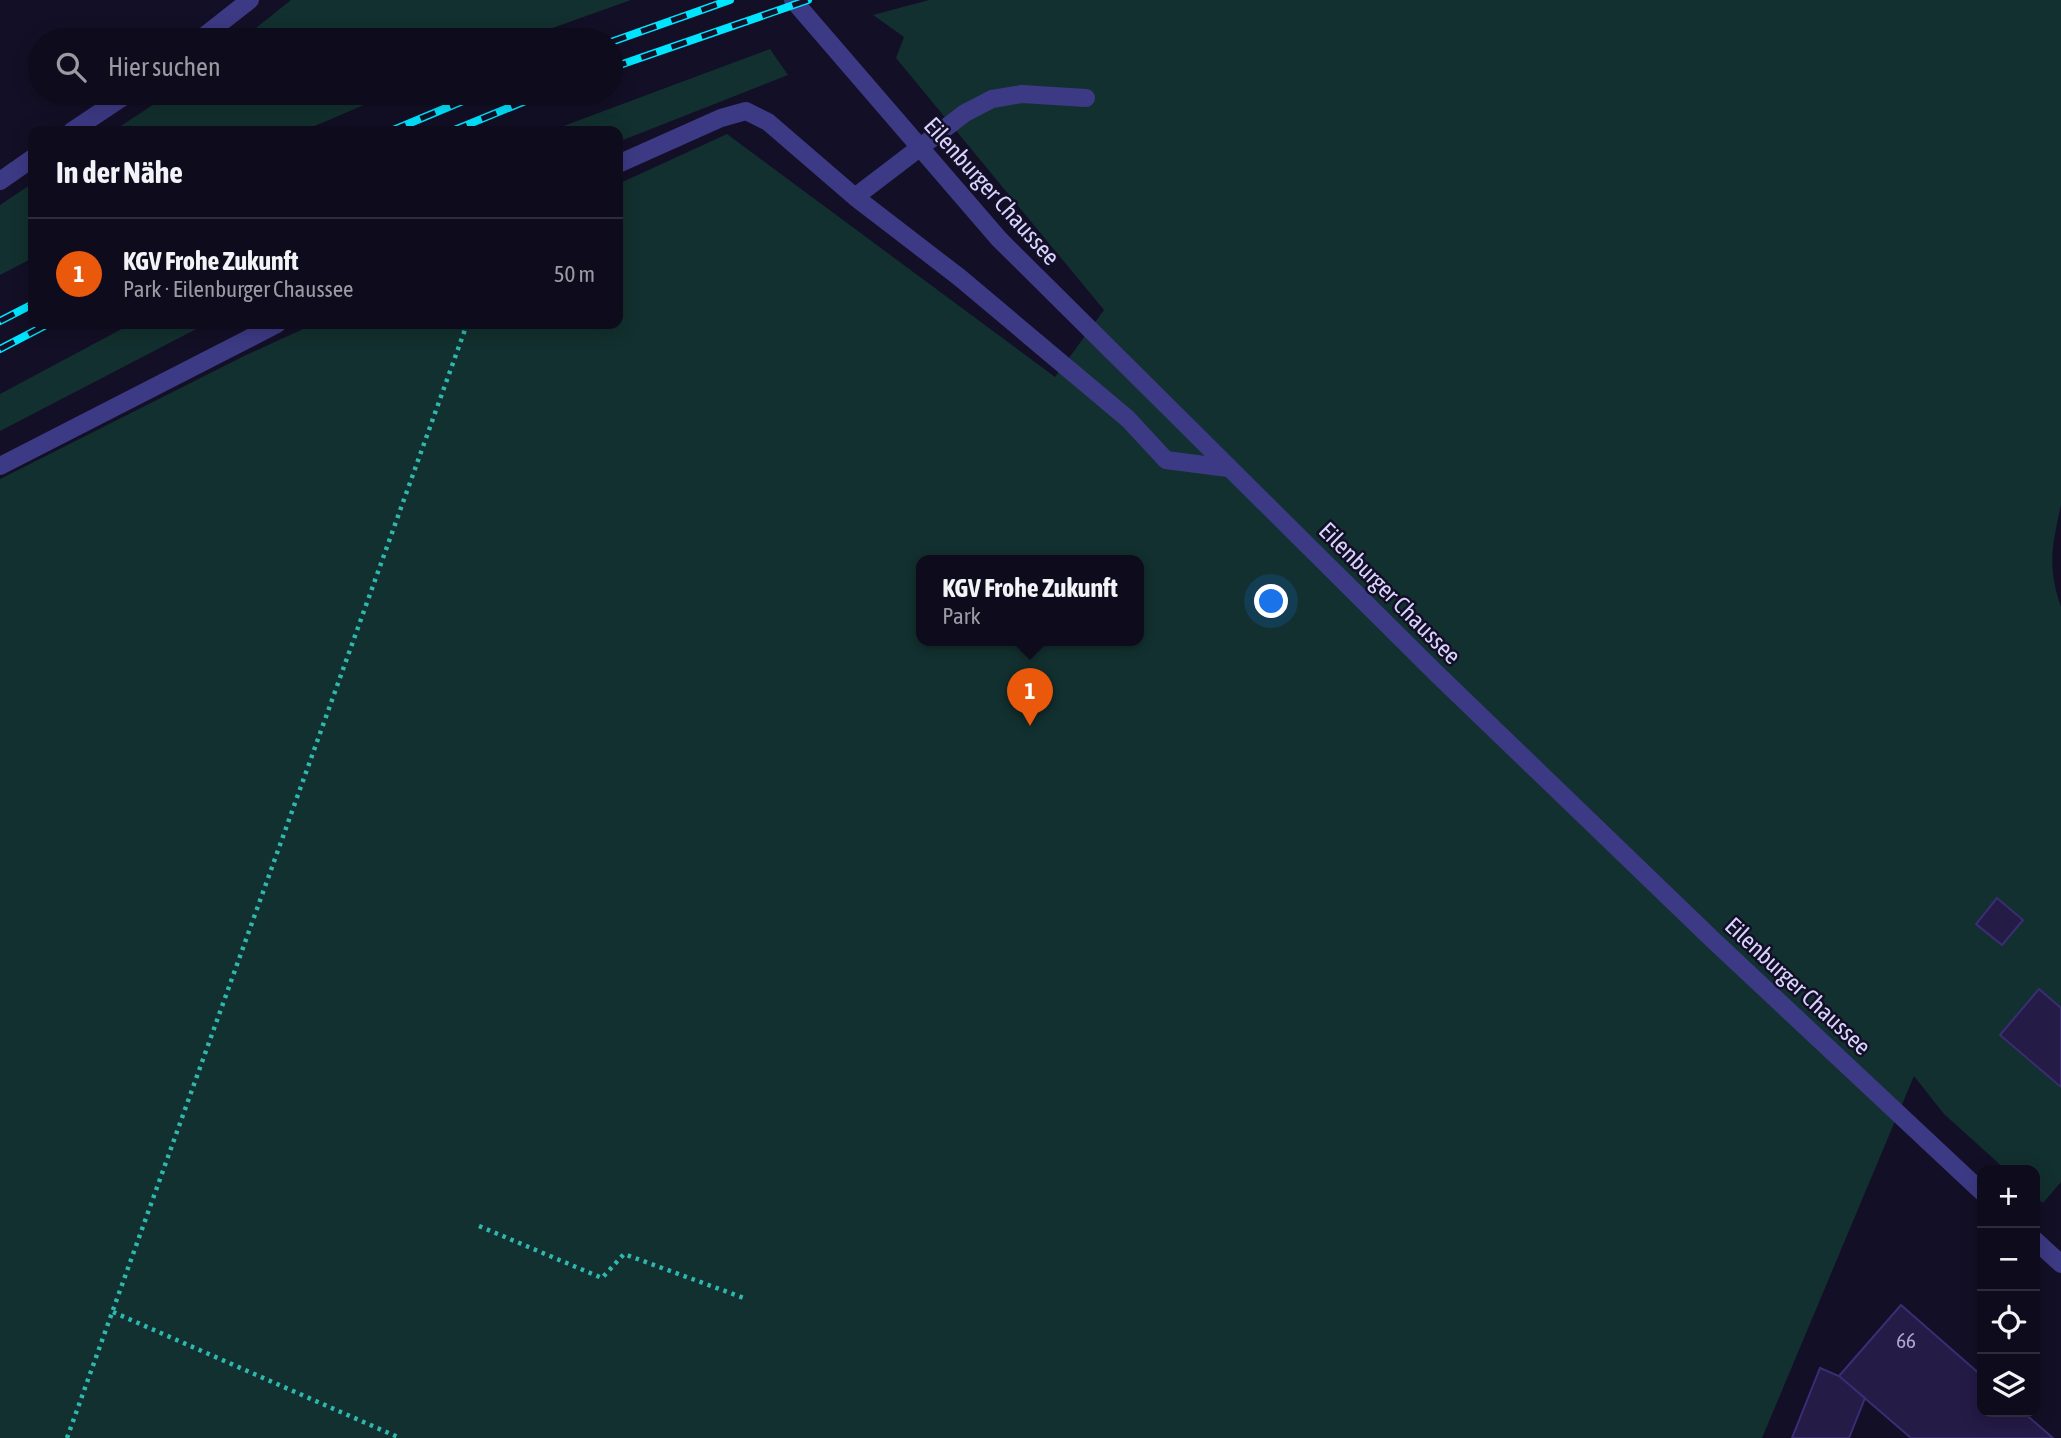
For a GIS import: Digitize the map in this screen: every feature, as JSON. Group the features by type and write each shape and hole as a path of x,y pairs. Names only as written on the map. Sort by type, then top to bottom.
{"street":[{"path":"214,28 250,0"},
{"name":"Eilenburger Chaussee","path":"793,0 999,239 1228,468 1712,939 1977,1187"},
{"path":"855,197 965,113 992,99 1022,94 1086,98"},
{"path":"80,126 111,105"},
{"path":"623,162 721,118 746,111 768,122 855,197 959,277 1128,419 1166,460 1228,468"},
{"path":"0,181 28,161"},
{"path":"0,466 266,329"},
{"path":"2040,1245 2061,1264"}],"path":[{"path":"67,1438 465,329"},
{"path":"479,1226 602,1278 624,1254 744,1298"},
{"path":"113,1312 400,1438"}],"green space":[{"path":"291,0 631,0 553,28 256,28"},
{"path":"929,0 2061,0 2061,505 2055,532 2052,568 2061,607 2061,1182 2043,1203 2040,1200 2040,1165 2000,1165 1944,1114 1914,1076 1762,1438 0,1438 0,479 303,329 623,329 623,182 727,134 1055,377 1104,310 896,58 904,37 873,15"},
{"path":"770,49 788,75 623,140 623,126 563,126"},
{"path":"153,105 364,105 315,126 121,126"},
{"path":"28,186 28,261 0,275 0,205"},
{"path":"122,329 196,329 0,431 0,394"}],"building":[{"path":"1997,898 2023,920 2002,945 1976,924"},
{"path":"2039,989 2061,1008 2061,1087 2000,1035"},
{"path":"1901,1305 1977,1372 1977,1417 2029,1417 2053,1438 1911,1438 1839,1376"},
{"path":"1820,1368 1839,1376 1865,1398 1849,1438 1792,1438"}],"railway":[{"path":"623,38 730,0"},
{"path":"623,64 808,0"},
{"path":"403,126 453,105"},
{"path":"464,126 516,105"},
{"path":"0,321 28,307"},
{"path":"0,349 38,329"}],"place":[{"name":"KGV Frohe Zukunft","path":"1030,726"}]}
